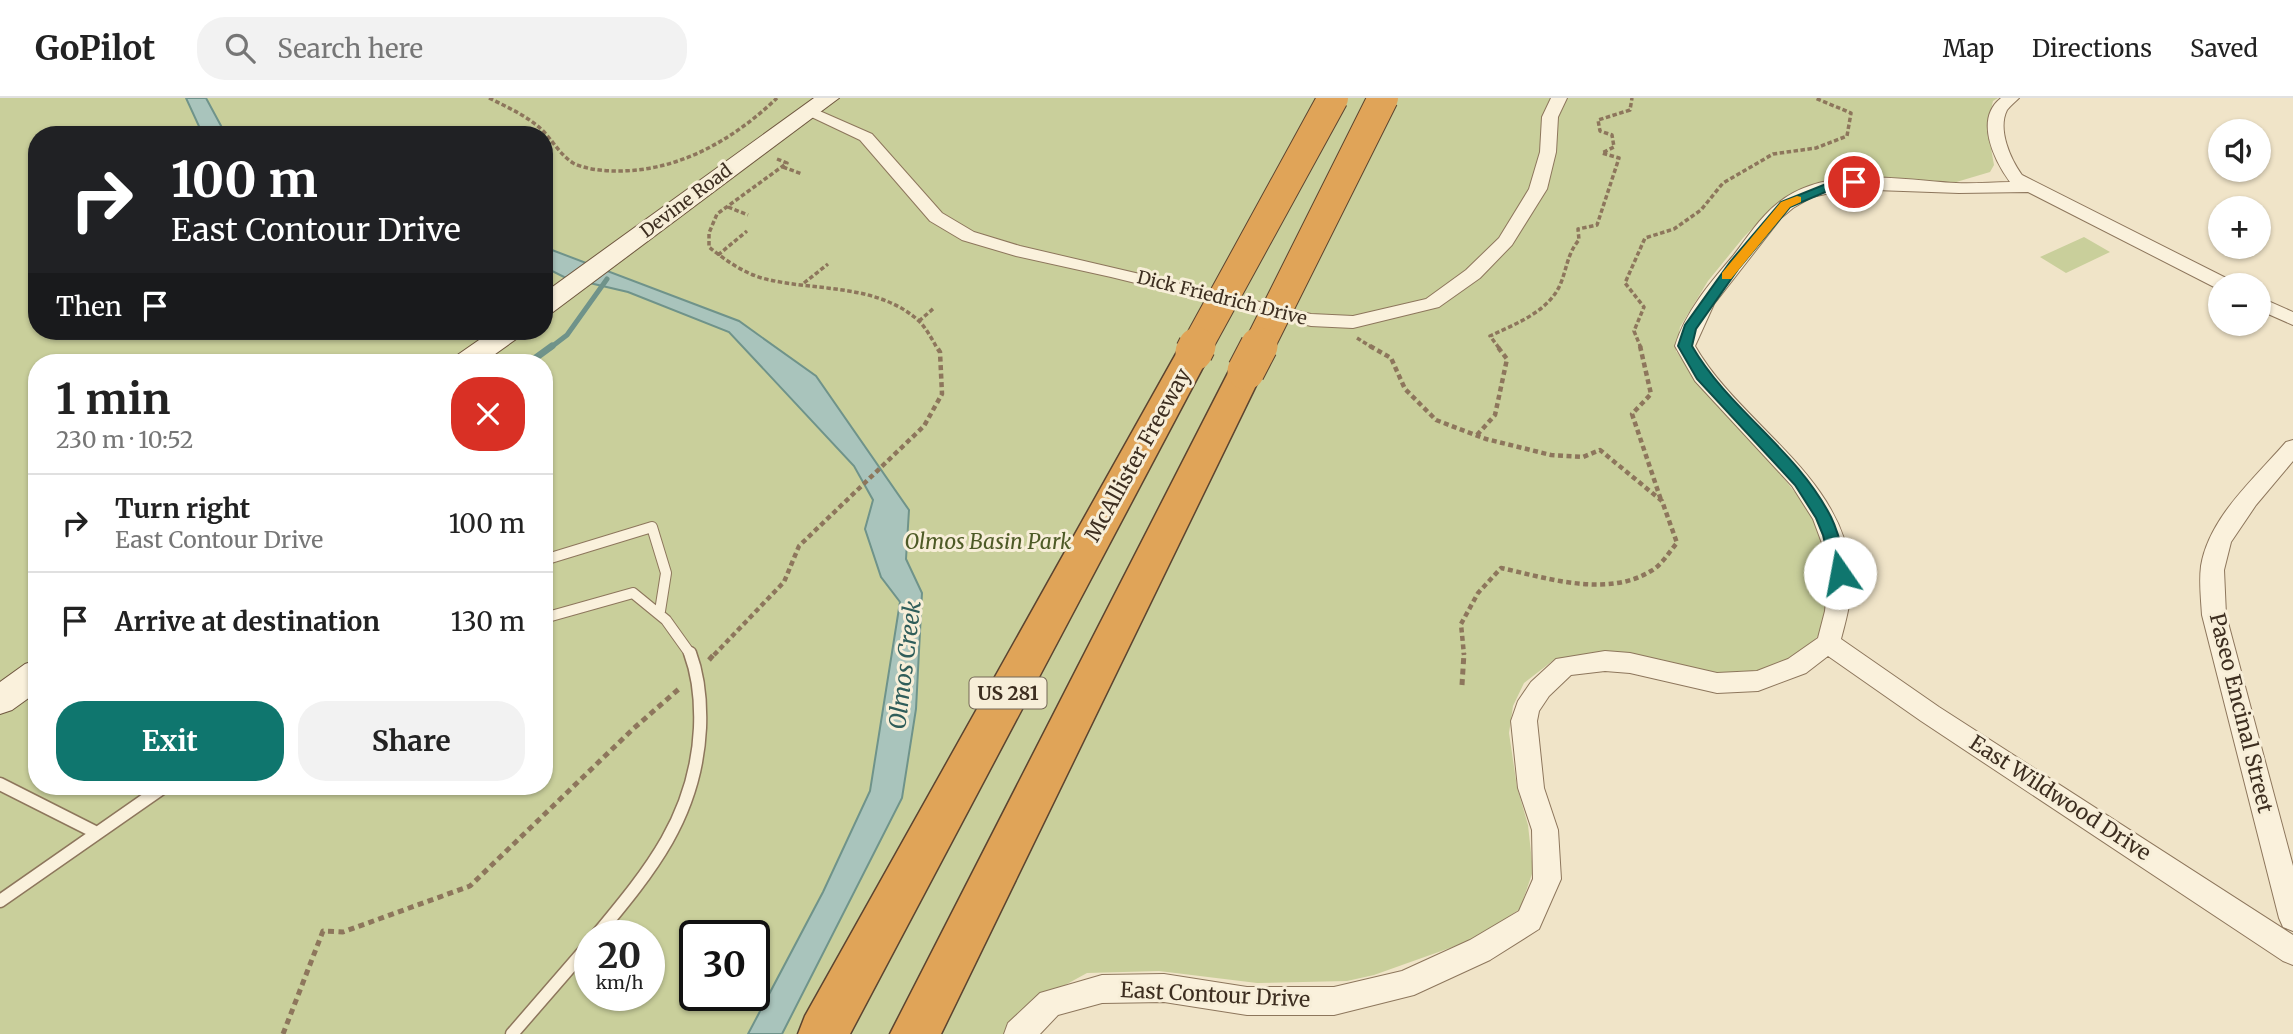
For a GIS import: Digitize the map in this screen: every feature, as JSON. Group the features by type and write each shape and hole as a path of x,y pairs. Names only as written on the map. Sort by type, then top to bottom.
{"highway":[{"name":"McAllister Freeway","path":"823,1034 1333,98"},
{"name":"US 281","path":"915,1034 1383,98"}],"street":[{"name":"Dick Friedrich Drive","path":"818,105 866,136 936,217 968,236 1016,251 1111,271 1311,320 1353,322 1398,314 1432,303 1473,274 1506,241 1538,188 1548,152 1550,117 1559,98"},
{"path":"2011,98 2005,101 1996,113 1995,125 2005,166 2028,187 2208,277"},
{"name":"Devine Road","path":"553,299 818,105"},
{"path":"1828,643 1837,611 1840,573 1827,526 1800,481 1702,376 1685,346 1689,328 1735,265 1786,205 1816,191 1835,184 1854,182 1960,188 2028,187"},
{"path":"2271,309 2293,319"},
{"path":"477,354 497,340"},
{"name":"Paseo Encinal Street","path":"2293,447 2232,522 2215,556 2211,576 2214,615 2293,918"},
{"name":"East Wildwood Drive","path":"1828,643 1930,714 2293,951"},
{"name":"East Contour Drive","path":"1019,1034 1049,1003 1102,989 1164,988 1247,1000 1334,1001 1404,985 1480,950 1529,920 1547,879 1545,830 1531,788 1524,721 1527,708 1540,690 1564,666 1605,661 1630,663 1717,683 1758,681 1797,666 1828,643"},
{"path":"0,700 28,680"}],"lane":[{"path":"553,557 652,527 666,573 660,611"},
{"path":"553,615 633,593 660,611 691,654 701,694 695,772 682,816 632,893 609,920"},
{"path":"0,784 97,833"},
{"path":"0,901 152,795"},
{"path":"512,1034 574,962"}],"path":[{"path":"489,98 524,115 538,126"},
{"path":"553,143 577,164 618,172 656,170 728,138 777,98"},
{"path":"1477,435 1494,415 1507,359 1490,336 1535,312 1552,297 1560,285 1568,251 1580,240 1578,229 1597,225 1619,158 1602,153 1614,147 1612,135 1600,131 1598,120 1630,110 1632,98"},
{"path":"1462,685 1464,653 1461,624 1478,593 1501,568 1578,584 1624,582 1652,571 1677,543 1632,414 1651,394 1643,352 1634,331 1644,307 1625,283 1645,238 1674,229 1700,210 1723,183 1773,154 1816,148 1847,136 1851,113 1815,98"},
{"path":"283,1034 323,931 343,932 470,886 695,673 784,582 799,546 924,426 942,394 940,352 919,321 894,305 848,289 768,280 726,261 709,247 709,233 717,214 787,163 755,149"},
{"path":"782,167 802,174"},
{"path":"727,206 748,215"},
{"path":"718,255 747,232"},
{"path":"803,284 828,264"},
{"path":"919,321 934,307"},
{"path":"1311,320 1356,337 1391,358 1405,389 1436,420 1477,435 1551,455 1583,457 1600,450 1662,501"}],"green space":[{"name":"Olmos Basin Park","path":"0,98 1998,98 1993,101 1987,126 1994,165 1990,172 1953,183 1849,176 1827,179 1783,201 1772,208 1743,238 1708,281 1680,327 1676,351 1698,381 1767,457 1805,505 1823,535 1832,588 1830,608 1818,636 1808,647 1785,664 1754,675 1707,674 1607,657 1555,659 1524,683 1513,706 1509,733 1517,787 1528,825 1533,871 1520,909 1475,939 1374,975 1347,981 1257,983 1159,971 1087,973 1045,996 1005,1034 0,1034"},
{"path":"2084,237 2110,252 2066,273 2040,257"}],"water":[{"path":"186,98 206,98 221,126 199,126"},
{"name":"Olmos Creek","path":"553,250 739,321 816,376 909,510 906,559 922,593 916,709 902,798 782,1034 748,1034 760,1011 770,1011 770,992 823,892 870,791 900,602 881,577 865,529 873,500 854,466 729,332 628,292 564,277 553,272"}],"waterway":[{"path":"550,348 567,335 607,279"},
{"path":"541,354 552,346"}],"slow traffic":[{"path":"1727,276 1786,205 1797,199"}],"route":[{"path":"1840,573 1831,535 1800,481 1702,376 1685,346 1689,328 1735,265 1786,205 1835,184 1854,182"}]}
